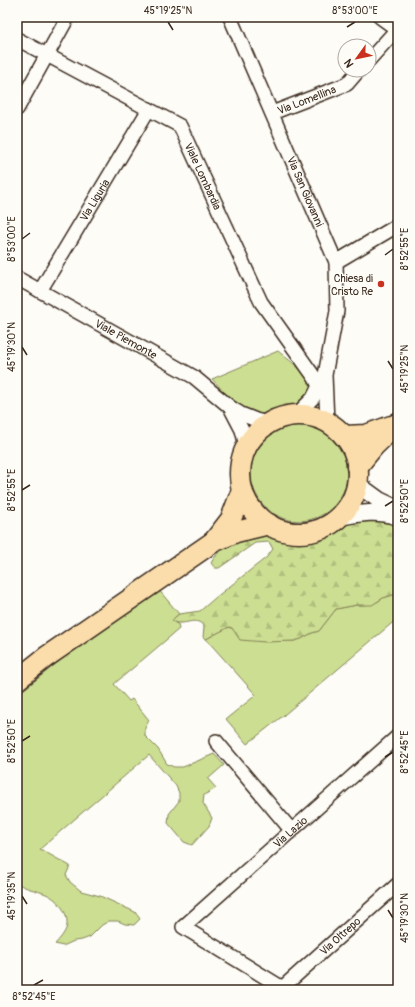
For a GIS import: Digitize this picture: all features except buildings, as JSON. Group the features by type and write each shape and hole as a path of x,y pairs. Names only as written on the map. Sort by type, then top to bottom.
{"main road":[{"path":"297,414 312,416 327,422 344,436 353,450 357,475 353,500 340,516 331,524 316,531 300,533 284,531 269,524 257,515 248,503 242,490 240,468 242,456 246,446 261,427 275,418 297,414"},
{"path":"344,436 366,435 396,424"},
{"path":"357,475 396,424"},
{"path":"213,542 231,519 242,490"},
{"path":"17,680 46,657 213,542 236,532 269,524"}],"street":[{"path":"17,109 68,17"},
{"name":"Via San Giovanni","path":"230,17 336,262 337,312 322,380 313,398 297,414"},
{"path":"377,52 398,30 380,17"},
{"name":"Viale Lombardia","path":"17,38 180,126 260,302 315,378 322,380"},
{"name":"Via Lomellina","path":"272,113 347,84 352,78"},
{"name":"Via Liguria","path":"40,291 149,109"},
{"path":"336,262 395,227 398,223"},
{"name":"Viale Piemonte","path":"17,278 194,377 230,407 246,416 268,423"},
{"name":"Via San Giovanni","path":"322,380 327,422"},
{"name":"Viale Piemonte","path":"230,407 242,430 246,446"},
{"path":"357,475 379,500 398,509"},
{"path":"340,516 380,513 398,517"},
{"name":"Via Lazio","path":"284,989 183,927 398,736"},
{"path":"216,741 292,831"},
{"name":"Via Oltrepo","path":"284,989 398,884"}],"green space":[{"path":"278,351 303,372 311,386 310,392 306,397 300,402 286,409 263,415 254,415 244,411 236,405 212,379"},
{"path":"299,425 317,429 326,433 333,439 339,446 343,455 347,473 343,491 339,500 333,507 326,513 317,517 299,521 281,517 272,513 265,507 259,500 255,491 251,473 255,455 259,446 265,439 272,433 281,429"},
{"path":"369,519 388,522 398,526 398,595 396,594 383,598 372,605 357,605 336,609 319,631 294,641 265,642 240,640 232,628 229,627 206,639 203,637 204,627 201,623 194,621 176,623 172,621 179,614 200,611 267,557 273,549 269,542 255,543 219,568 215,568 211,563 216,555 232,543 251,537 262,536 307,540 327,534 351,523"},
{"path":"158,589 179,614 174,618 179,629 114,684 129,701 132,699 149,720 145,728 145,736 158,749 167,764 174,767 183,767 214,754 224,765 208,779 216,788 204,795 203,803 212,818 209,826 192,845 184,842 168,823 169,814 179,801 179,793 176,786 149,755 40,849 70,866 66,875 70,882 81,891 100,896 135,912 140,919 134,925 125,924 118,921 109,921 102,925 90,937 74,941 63,946 55,944 66,929 67,924 67,918 62,908 51,896 24,887 17,883 17,695 67,655"},
{"path":"396,594 398,595 398,618 284,715 247,744 226,719 256,695 206,639 229,627 257,641 294,641 319,631 336,609 377,602 383,598"}],"place":[{"name":"Chiesa di Cristo Re","path":"381,284"}]}
